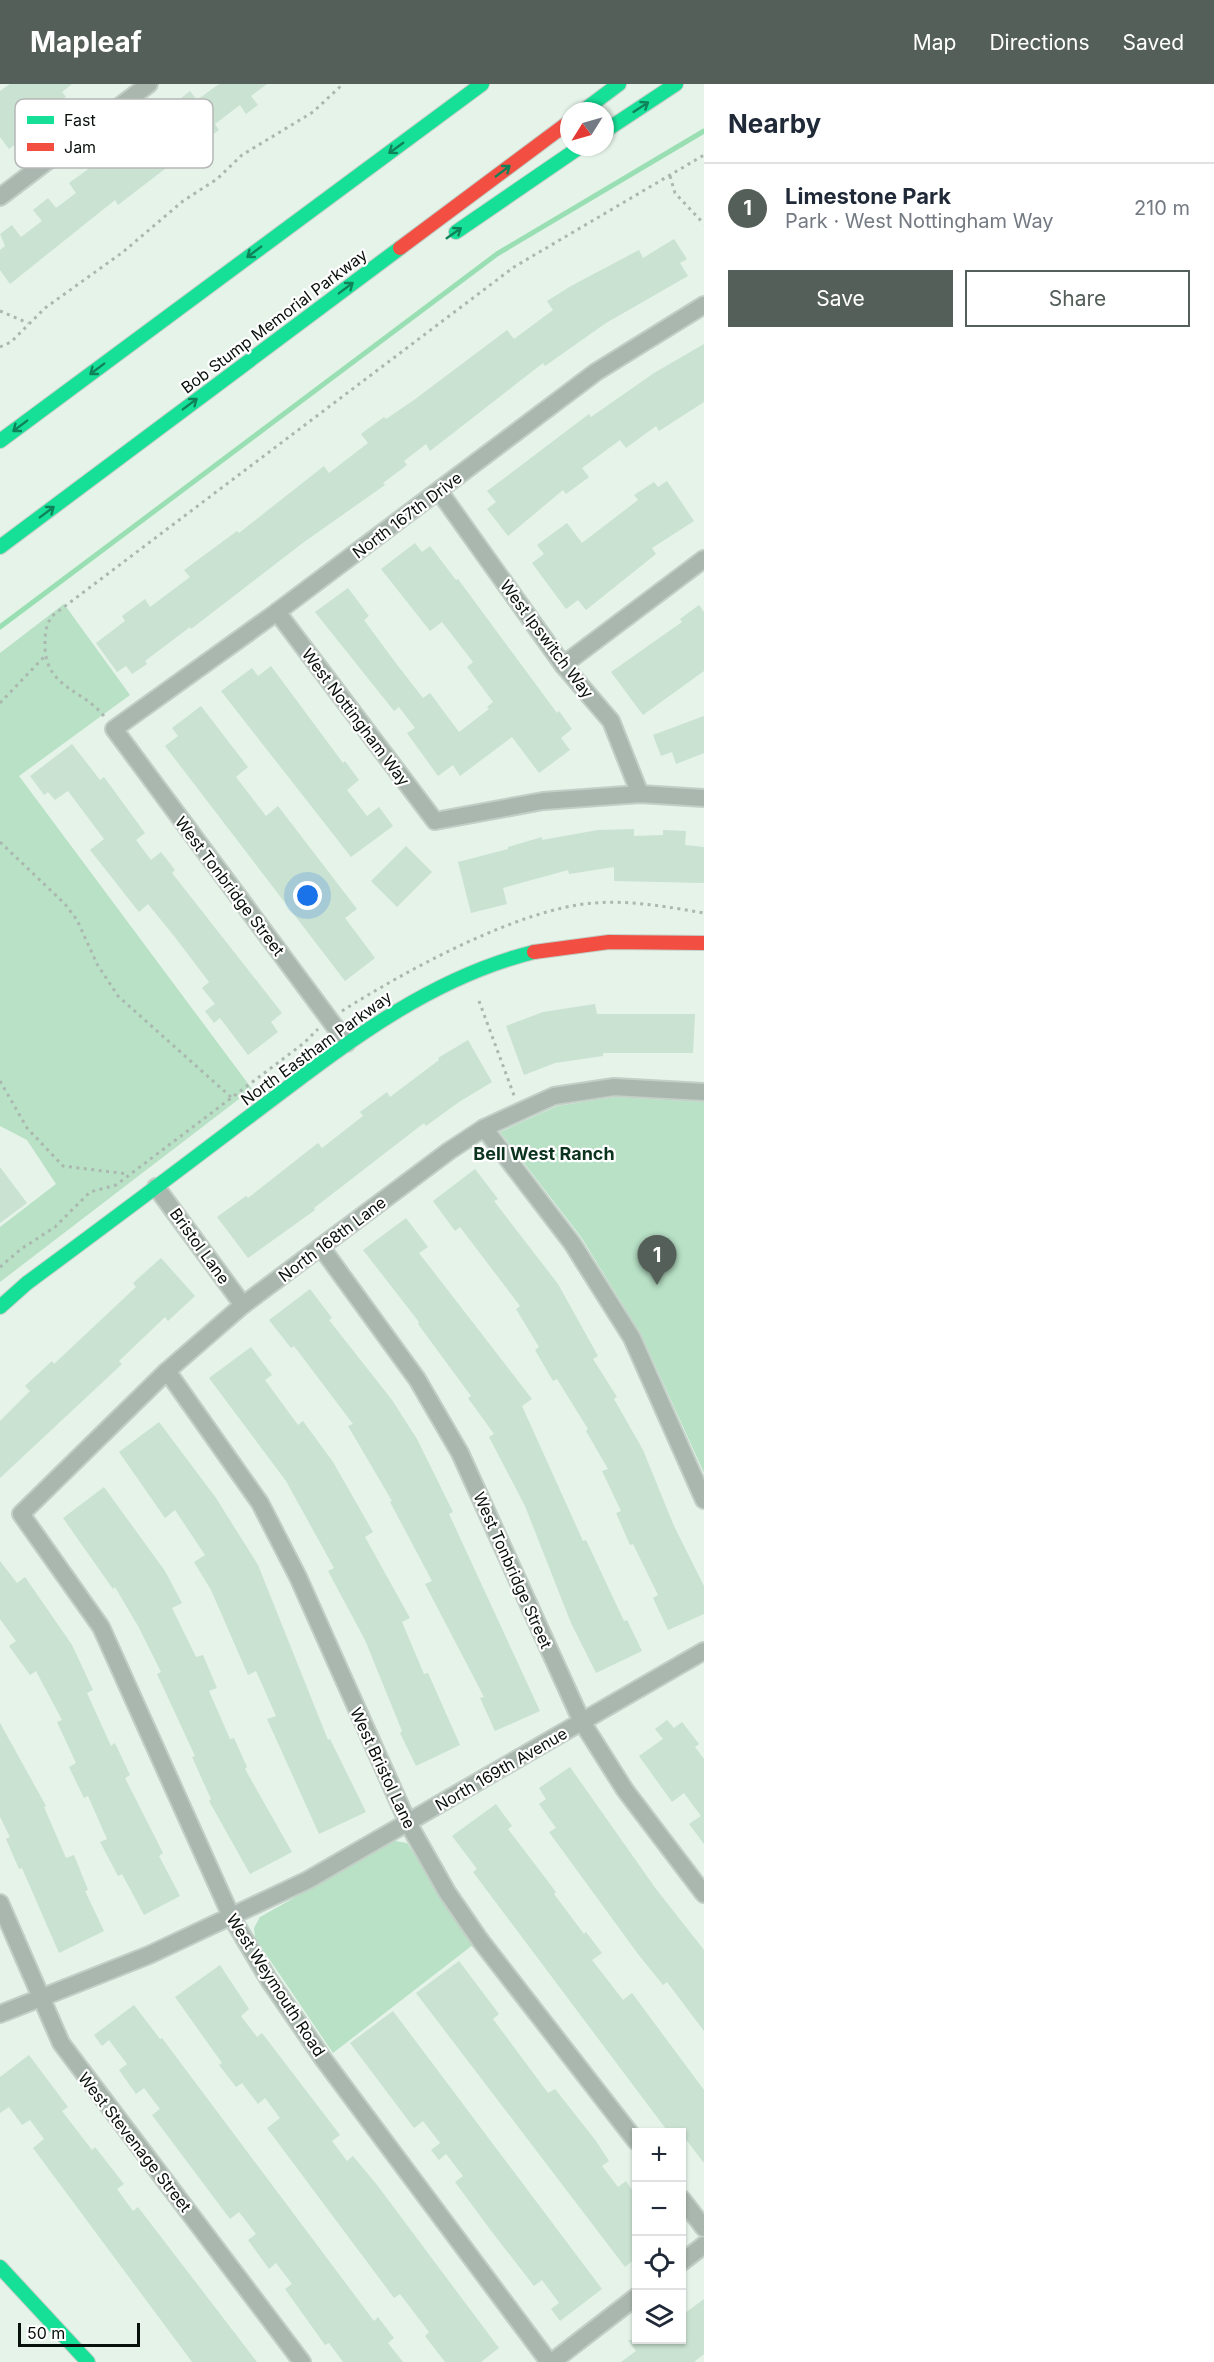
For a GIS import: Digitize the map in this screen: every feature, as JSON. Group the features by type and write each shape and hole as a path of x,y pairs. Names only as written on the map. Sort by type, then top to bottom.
{"main road":[{"path":"443,113 468,84"},
{"path":"0,441 482,84"},
{"path":"595,102 619,84"},
{"path":"614,124 676,84"},
{"name":"Bob Stump Memorial Parkway","path":"0,547 560,129"},
{"path":"441,242 567,156"},
{"path":"110,465 191,421"},
{"name":"North Eastham Parkway","path":"0,1307 27,1283 347,1043 424,993 458,977 513,957 579,944 630,942 704,944"},
{"path":"0,2267 88,2362"}],"street":[{"path":"129,99 149,84"},
{"path":"0,197 38,168"},
{"name":"North 167th Drive","path":"114,729 276,612 596,372 704,305"},
{"name":"West Ipswitch Way","path":"439,491 563,665 611,721 639,794"},
{"path":"563,665 704,559"},
{"name":"West Nottingham Way","path":"276,612 435,821 543,801 639,794"},
{"name":"West Tonbridge Street","path":"114,729 347,1043"},
{"path":"639,794 704,798"},
{"name":"North 168th Lane","path":"21,1515 167,1371 243,1305 449,1150 484,1128 554,1096 614,1087 704,1092"},
{"path":"484,1128 572,1243 632,1338 678,1437 704,1500"},
{"name":"Bristol Lane","path":"156,1187 243,1305"},
{"name":"West Tonbridge Street","path":"321,1247 417,1379 460,1453 582,1722 625,1790 704,1894"},
{"name":"West Bristol Lane","path":"167,1371 260,1503 298,1576 408,1823 447,1892 480,1940 632,2136"},
{"name":"West Weymouth Road","path":"21,1515 101,1627 232,1918 269,1980 324,2060 551,2362"},
{"name":"North 169th Avenue","path":"0,2014 232,1918 308,1880 704,1651"},
{"name":"West Stevenage Street","path":"0,1903 61,2043 302,2362"},
{"path":"686,2205 704,2228"},
{"path":"686,2258 704,2245"},
{"path":"551,2362 632,2300"}],"path":[{"path":"0,346 11,342 28,323 123,252 183,201 217,179 242,154 313,112 343,84"},
{"path":"114,729 102,713 58,681 48,668 45,656 47,624 52,616 514,267 704,155"},
{"path":"670,176 675,193 704,224"},
{"path":"0,311 28,323"},
{"path":"0,703 45,656"},
{"path":"0,842 66,904 78,920 97,964 118,996 231,1097"},
{"path":"478,1001 520,1111"},
{"path":"0,1081 27,1128 63,1166 129,1174"}],"green space":[{"path":"64,604 130,695 19,776 252,1089 0,1282 0,1227 56,1184 27,1140 0,1126 0,653"},
{"path":"615,1097 704,1102 704,1473 641,1334 581,1237 500,1132 557,1106"},
{"path":"395,1841 407,1843 474,1944 333,2053 255,1938 254,1928 260,1917"}],"building":[{"path":"10,84 72,84 62,92 66,97 63,99 15,99 15,145 9,149 0,137 0,91"},
{"path":"219,84 267,84 251,96 258,105 246,114 240,105 215,124 219,130 213,134 213,99 198,99"},
{"path":"190,91 196,99 180,99"},
{"path":"90,168 166,168 118,205 115,200 10,284 0,270 0,250 5,246 0,234 12,225 21,237 42,221 33,210 48,198 56,208 76,193 69,183"},
{"path":"674,239 687,259 680,263 688,276 606,323 545,366 543,363 430,451 426,444 404,461 407,465 383,483 385,485 304,542 191,629 190,627 145,661 147,664 132,674 126,666 117,672 96,643 125,621 122,616 145,599 150,607 190,577 184,570 237,531 239,533 324,466 329,473 368,443 361,434 384,417 386,419 414,400 507,330 514,339 553,310 547,301 639,250 643,258"},
{"path":"704,344 704,402 659,431 656,426 626,448 620,440 582,468 589,477 566,494 563,490 508,536 487,509 496,502 487,491 589,414 591,417 654,373"},
{"path":"667,481 694,521 652,548 656,554 586,610 578,600 566,609 532,563 544,554 537,545 567,523 582,543 638,500 634,495 654,482 658,487"},
{"path":"415,543 422,552 430,546 456,580 458,579 557,713 559,711 572,729 561,738 570,750 539,773 512,737 460,776 453,765 438,776 407,733 415,728 399,707 394,711 315,612 348,588 369,616 364,620 398,666 423,698 430,693 459,732 489,709 487,707 493,702 467,667 473,662 442,622 430,631 381,569"},
{"path":"699,605 704,612 704,671 643,715 611,672 682,622 680,619"},
{"path":"271,666 343,763 345,761 359,780 347,790 367,816 379,807 393,826 351,857 221,691 252,668 258,676"},
{"path":"201,706 248,767 236,777 266,816 278,806 357,909 345,918 375,958 345,981 165,746 178,736 172,728"},
{"path":"704,716 704,753 676,764 672,752 661,756 653,735"},
{"path":"72,744 100,780 104,777 145,833 136,840 151,860 161,852 175,870 172,873 282,1013 271,1022 278,1032 248,1055 220,1018 214,1023 205,1011 215,1004 202,988 209,982 174,936 148,904 139,912 90,850 104,839 68,791 55,800 48,792 44,795 30,776"},
{"path":"634,829 634,836 663,835 663,830 686,831 685,845 704,847 704,883 614,881 614,867 569,874 568,870 503,888 507,904 471,913 458,862 508,849 508,847 542,837 542,840 598,830"},
{"path":"406,846 432,872 397,907 371,881"},
{"path":"595,1004 597,1014 695,1014 693,1053 603,1053 603,1056 555,1063 524,1075 506,1026 543,1012"},
{"path":"468,1040 492,1082 426,1126 424,1123 314,1208 315,1210 248,1258 217,1217 246,1196 248,1198 318,1143 322,1148 363,1116 360,1112 387,1092 390,1097 439,1060 438,1058"},
{"path":"0,1167 27,1203 0,1223"},
{"path":"475,1169 498,1199 494,1201 558,1284 598,1356 593,1359 617,1397 614,1399 643,1450 674,1526 704,1586 704,1614 668,1630 653,1598 658,1595 633,1544 630,1545 616,1513 621,1511 602,1471 608,1469 586,1431 588,1429 557,1379 553,1381 535,1350 539,1347 516,1309 520,1306 460,1227 455,1231 433,1201"},
{"path":"406,1218 428,1247 419,1253 532,1399 522,1406 583,1541 586,1540 624,1621 627,1620 642,1651 596,1673 571,1623 525,1506 489,1437 494,1434 468,1398 471,1396 418,1324 419,1322 363,1250"},
{"path":"161,1258 195,1296 168,1321 165,1317 119,1361 122,1364 0,1478 0,1421 30,1391 25,1386 52,1361 54,1364 136,1287 133,1283"},
{"path":"310,1289 332,1318 329,1320 392,1400 417,1439 453,1512 449,1514 540,1711 495,1731 480,1698 484,1697 425,1584 432,1581 390,1502 392,1501 348,1426 353,1424 294,1346 291,1348 269,1320"},
{"path":"251,1347 272,1375 265,1380 298,1425 303,1421 333,1462 373,1532 365,1537 410,1618 402,1622 424,1674 428,1673 460,1745 416,1766 400,1733 402,1731 365,1640 328,1571 334,1568 286,1481 209,1378"},
{"path":"159,1422 216,1498 258,1565 328,1740 330,1739 366,1812 319,1834 267,1719 276,1716 256,1671 248,1675 211,1590 194,1562 205,1555 175,1510 165,1518 119,1452"},
{"path":"104,1487 165,1571 182,1603 172,1608 196,1657 203,1655 217,1688 209,1691 230,1739 234,1738 247,1767 245,1769 292,1852 250,1874 209,1801 211,1799 192,1757 195,1756 157,1674 161,1672 138,1626 115,1587 113,1589 63,1518"},
{"path":"0,1561 17,1583 25,1577 72,1645 93,1690 87,1693 111,1746 115,1743 130,1775 125,1778 163,1853 159,1856 180,1896 144,1915 122,1874 118,1876 100,1842 107,1839 88,1796 84,1798 69,1767 76,1763 57,1722 62,1720 36,1671 30,1675 9,1646 16,1641 0,1619"},
{"path":"667,1720 674,1728 682,1722 699,1744 695,1747 704,1759 704,1844 689,1824 701,1816 684,1793 672,1802 639,1756 663,1739 655,1729"},
{"path":"0,1723 46,1806 44,1807 66,1858 74,1855 88,1890 85,1891 104,1931 59,1953 22,1868 19,1869 6,1839 10,1837 0,1817"},
{"path":"570,1767 656,1889 704,1950 704,2031 667,1982 663,1985 638,1954 549,1832 556,1828 539,1804 546,1799 539,1788"},
{"path":"496,1804 512,1826 508,1829 556,1892 554,1894 584,1934 586,1932 602,1953 592,1960 623,2000 632,1993 704,2090 704,2163 686,2140 686,2128 665,2128 473,1872 477,1869 452,1836"},
{"path":"459,1961 499,2014 493,2019 548,2093 555,2089 596,2141 609,2161 602,2166 618,2187 626,2181 632,2190 632,2261 625,2267 416,1993"},
{"path":"220,1965 249,2009 241,2016 257,2037 262,2033 340,2135 332,2141 347,2161 353,2156 377,2185 499,2348 481,2362 445,2362 425,2336 429,2332 400,2294 394,2298 267,2128 280,2118 265,2098 258,2104 242,2083 236,2087 219,2065 222,2063 175,1997"},
{"path":"134,2005 160,2039 162,2038 374,2321 378,2317 394,2338 388,2343 403,2362 343,2362 329,2343 325,2345 285,2289 292,2284 276,2263 269,2269 248,2240 256,2234 239,2212 230,2219 152,2115 160,2109 144,2088 136,2094 119,2070 127,2064 109,2040 102,2046 94,2035"},
{"path":"393,2011 602,2289 560,2321 551,2309 559,2303 542,2280 534,2286 455,2182 463,2176 446,2154 439,2160 431,2150 440,2143 423,2121 414,2128 350,2043"},
{"path":"29,2055 68,2107 62,2111 92,2150 95,2147 124,2184 117,2189 133,2211 138,2207 257,2362 192,2362 33,2148 44,2139 30,2120 22,2125 9,2107 0,2113 0,2077"},
{"path":"704,2299 704,2354 694,2362 621,2362 636,2351 628,2340 632,2340 632,2344 686,2344 686,2312"}],"waterway":[{"path":"0,627 497,254 704,131"}],"traffic: fast":[{"path":"0,441 482,84"},
{"path":"595,102 619,84"},
{"path":"614,125 676,84"},
{"path":"456,232 567,156"},
{"path":"0,547 400,248"},
{"path":"0,1307 27,1283 310,1071 380,1022 454,981 534,952"},
{"path":"0,2267 88,2362"}],"traffic: jam":[{"path":"400,248 560,129"},
{"path":"534,952 609,942 704,943"}],"place":[{"name":"Limestone Park","path":"657,1285"}],"district":[{"name":"Bell West Ranch","path":"544,1153"}]}
